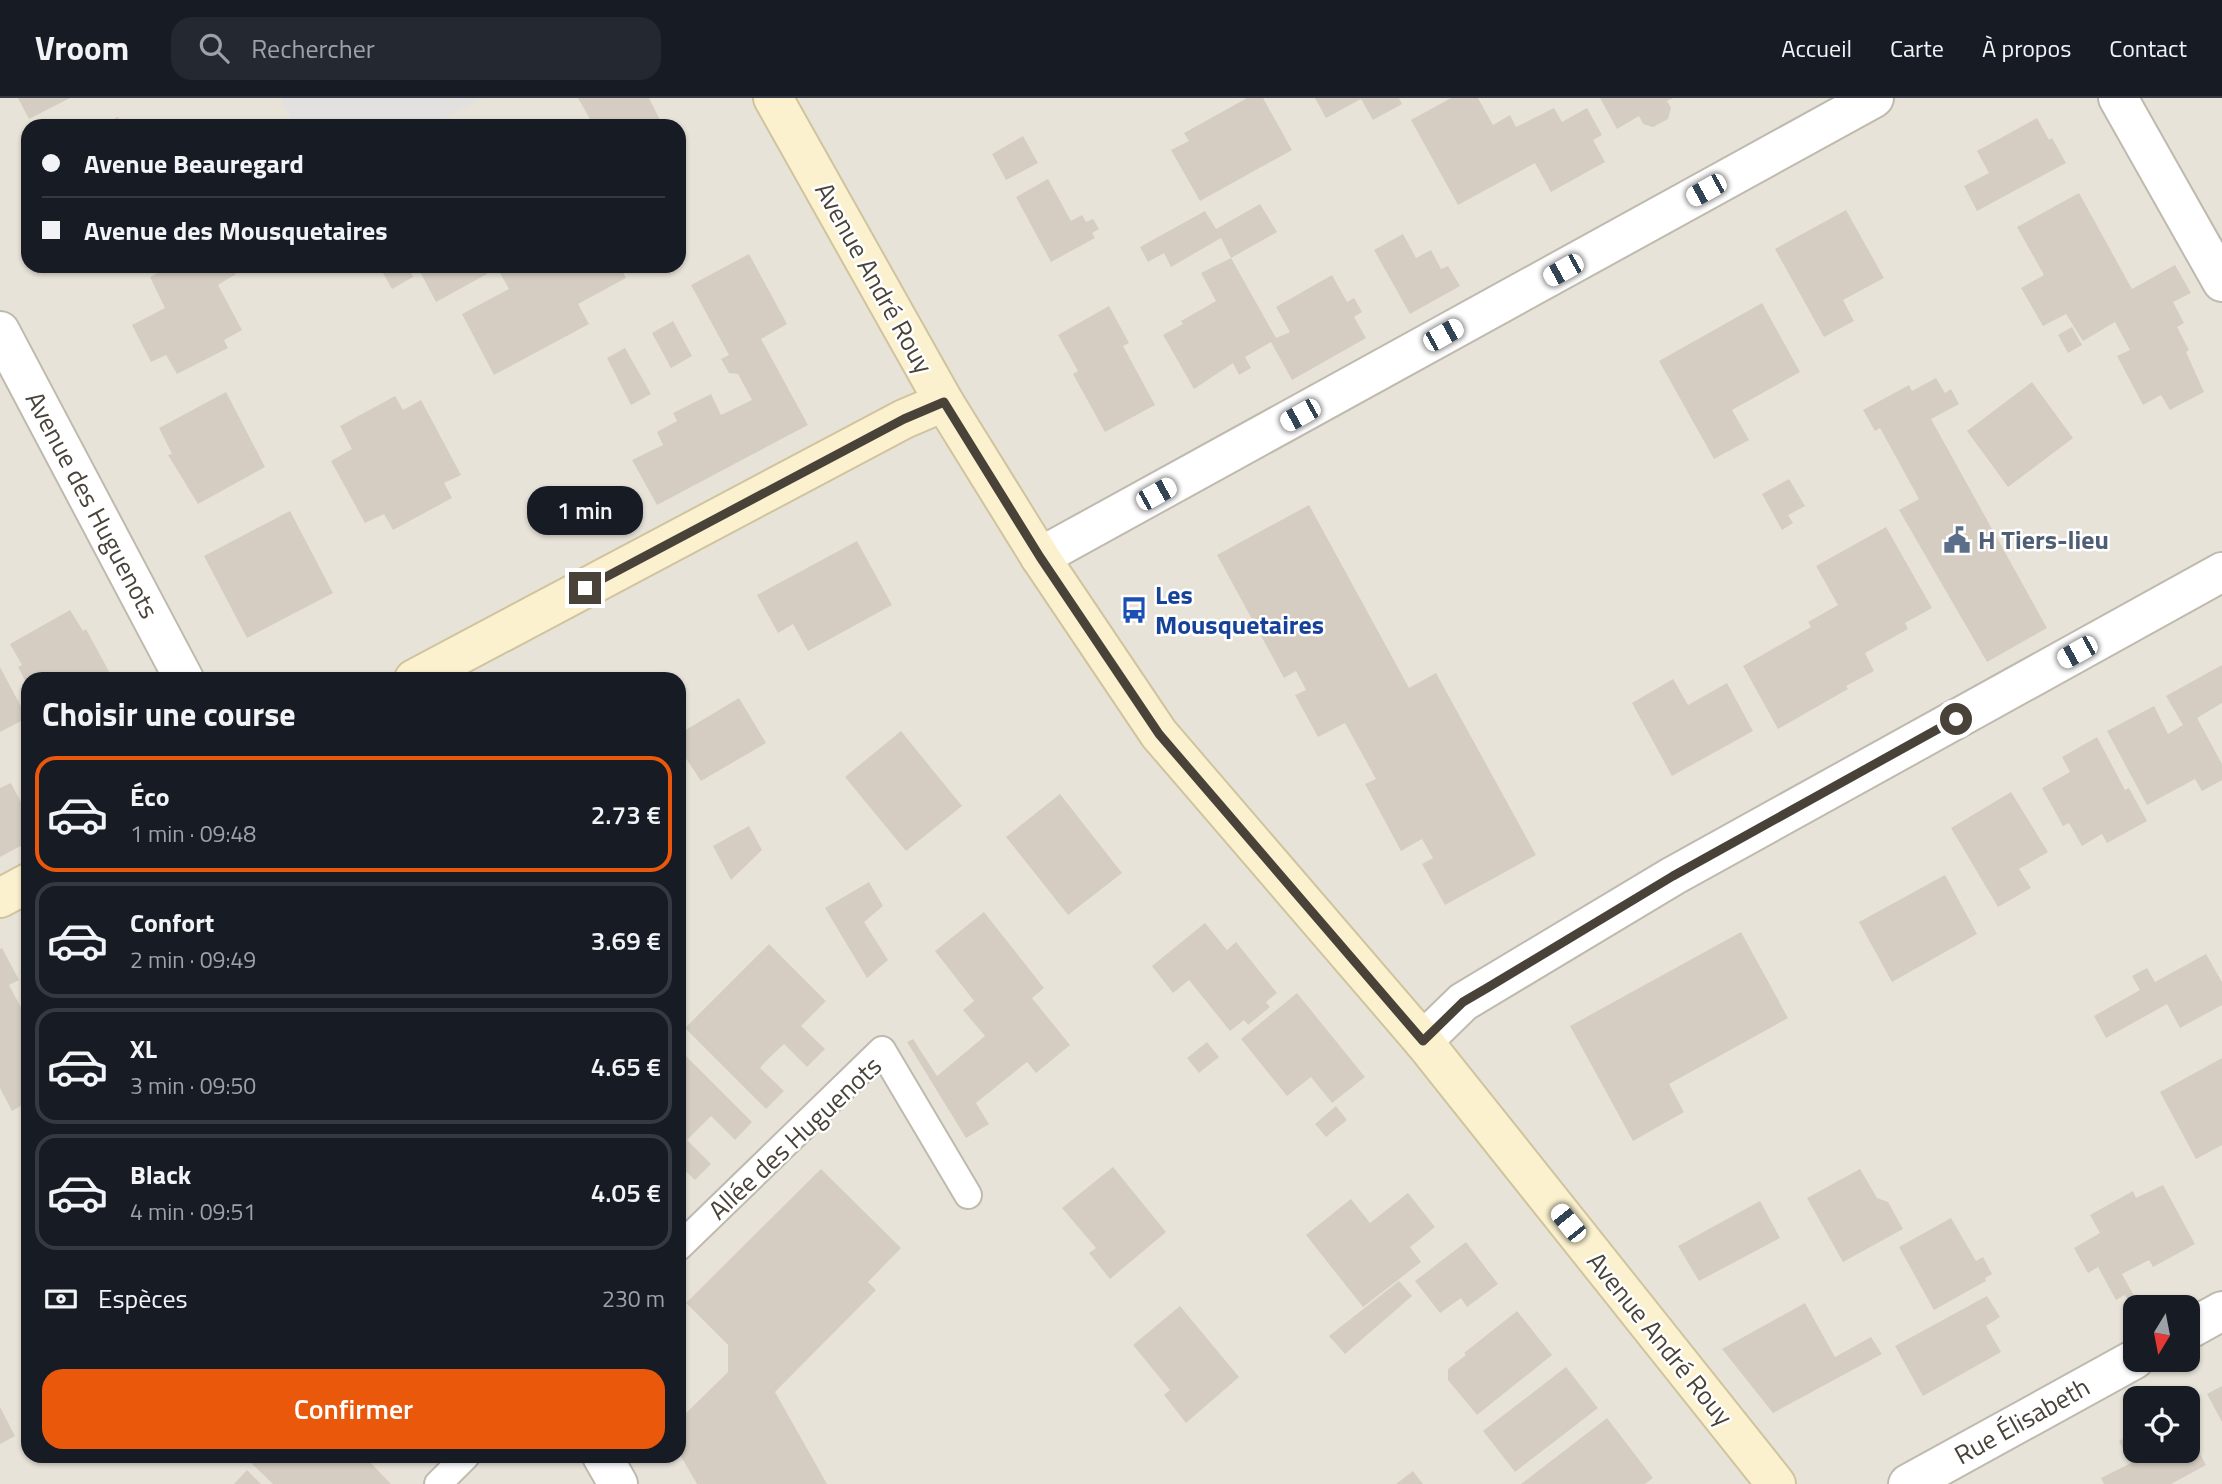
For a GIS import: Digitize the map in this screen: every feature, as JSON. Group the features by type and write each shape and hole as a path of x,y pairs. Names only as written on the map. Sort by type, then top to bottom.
{"main road":[{"name":"Avenue André Rouy","path":"773,98 944,402 1040,557 1159,734 1423,1041 1776,1484"},
{"path":"427,672 904,419 944,402"},
{"path":"0,898 21,887"}],"street":[{"path":"1040,557 1874,98"},
{"path":"2118,98 2222,282"},
{"name":"Avenue des Huguenots","path":"0,331 180,672"},
{"path":"1423,1041 1463,1002 1673,876 2222,572"},
{"path":"2200,1323 2222,1311"},
{"name":"Rue Élisabeth","path":"1908,1484 2123,1366"},
{"path":"606,1463 618,1484"}],"lane":[{"name":"Allée des Huguenots","path":"686,1240 883,1050 968,1195"},
{"path":"438,1484 459,1463"}],"shaded area":[{"path":"0,98 2222,98 2222,1484 0,1484"},
{"path":"280,98 484,98 442,119 291,119"}],"building":[{"path":"18,98 70,98 29,119"},
{"path":"578,98 649,98 660,119 590,119"},
{"path":"1247,98 1263,98 1292,150 1200,201 1171,150 1189,141 1184,133"},
{"path":"1315,98 1399,98 1402,104 1373,120 1361,99 1326,118"},
{"path":"1451,98 1478,98 1493,125 1510,115 1516,127 1554,108 1562,122 1587,108 1602,135 1593,140 1605,162 1551,192 1535,163 1458,205 1411,120"},
{"path":"1600,98 1673,98 1667,101 1671,108 1668,119 1653,127 1643,124 1639,116 1617,129"},
{"path":"2037,118 2066,163 1977,211 1964,186 1989,173 1977,151"},
{"path":"1023,136 1038,163 1006,180 992,154"},
{"path":"1048,179 1071,221 1082,215 1086,222 1093,219 1099,229 1092,233 1095,238 1051,262 1016,197"},
{"path":"2079,193 2132,289 2175,265 2191,293 2173,302 2184,323 2177,327 2189,350 2186,352 2204,392 2170,410 2161,395 2143,405 2117,356 2130,350 2115,322 2083,341 2066,314 2043,326 2021,288 2044,275 2017,227"},
{"path":"1260,204 1277,232 1231,258 1221,238 1171,267 1164,253 1148,262 1140,247 1205,211 1216,229"},
{"path":"1846,210 1884,278 1843,300 1854,321 1824,337 1775,249"},
{"path":"1403,234 1416,258 1431,250 1441,269 1448,266 1460,286 1410,314 1374,250"},
{"path":"749,254 787,324 761,339 808,425 657,505 632,460 663,445 657,432 677,421 673,413 711,394 721,415 752,400 738,374 729,373 721,359 729,355 691,285"},
{"path":"1231,258 1276,338 1290,332 1276,307 1332,275 1347,302 1354,298 1362,312 1354,317 1366,338 1292,380 1271,342 1245,357 1251,368 1239,375 1233,363 1194,389 1163,335 1216,301 1201,273"},
{"path":"158,273 236,273 218,285 242,330 224,340 228,348 177,374 166,355 151,362 132,325 165,308 150,277"},
{"path":"383,273 411,273 413,277 392,289"},
{"path":"421,273 487,274 436,302"},
{"path":"500,273 624,273 626,278 578,304 589,324 494,375 462,314 509,289"},
{"path":"1762,303 1800,372 1732,410 1749,440 1714,459 1659,361"},
{"path":"1109,306 1129,343 1123,346 1155,405 1105,432 1073,374 1078,371 1058,335"},
{"path":"673,321 692,356 671,368 652,333"},
{"path":"2072,327 2082,345 2068,353 2058,335"},
{"path":"625,348 651,394 631,405 607,358"},
{"name":"H Tiers-lieu","path":"1936,378 1945,393 1951,389 1959,404 1931,419 2047,628 1987,662 1899,510 1919,499 1880,428 1875,431 1863,410 1909,385 1912,391"},
{"path":"2032,382 2073,438 2008,487 1967,431"},
{"path":"226,392 265,467 198,504 168,455 172,454 159,428"},
{"path":"395,396 403,410 421,400 461,475 444,483 452,498 393,530 384,514 365,523 331,461 352,449 340,426"},
{"path":"1789,479 1805,506 1788,515 1793,523 1782,530 1762,494"},
{"path":"1309,505 1409,688 1436,673 1536,855 1445,905 1422,864 1433,858 1422,839 1401,851 1365,784 1376,779 1345,723 1318,737 1295,695 1306,690 1296,671 1284,678 1217,555"},
{"path":"290,511 333,593 247,638 204,556"},
{"path":"1886,527 1932,608 1905,623 1908,629 1865,653 1874,671 1778,729 1743,666 1811,627 1808,622 1838,605 1816,566"},
{"path":"857,541 892,605 808,651 793,624 778,633 757,595"},
{"path":"70,610 83,631 86,629 109,672 21,673 18,667 22,665 10,644"},
{"path":"2222,665 2222,703 2197,718 2222,764 2222,780 2202,791 2195,779 2147,805 2107,731 2154,706 2168,734 2183,725 2166,696"},
{"path":"0,667 21,707 21,721 0,732"},
{"path":"1673,679 1688,705 1727,683 1753,731 1672,776 1632,703"},
{"path":"739,698 766,743 701,781 686,758 686,730"},
{"path":"901,731 962,806 906,851 845,777"},
{"path":"2097,737 2125,790 2129,788 2147,821 2107,843 2102,834 2082,846 2069,823 2063,826 2042,788 2070,772 2062,757"},
{"path":"11,783 21,802 21,846 0,857 0,788"},
{"path":"2011,792 2048,852 2019,869 2031,888 1998,907 1951,828"},
{"path":"1060,794 1122,873 1068,915 1006,837"},
{"path":"749,826 762,850 731,880 713,846"},
{"path":"1945,875 1977,934 1892,982 1859,922"},
{"path":"869,882 883,906 864,922 888,960 867,978 825,908"},
{"path":"984,912 1044,988 1032,998 1070,1045 1036,1073 1027,1062 976,1103 989,1124 966,1138 907,1042 913,1039 937,1076 985,1036 963,1010 974,1001 935,951"},
{"path":"1205,923 1227,950 1236,942 1277,993 1266,1002 1270,1007 1248,1025 1244,1020 1230,1031 1189,980 1173,993 1152,966"},
{"path":"1741,932 1788,1018 1669,1084 1684,1112 1633,1141 1570,1026"},
{"path":"769,944 826,1001 801,1026 825,1049 807,1067 784,1044 760,1068 784,1091 766,1109 686,1027"},
{"path":"2,948 19,980 9,985 21,1008 21,1106 12,1111 0,1088"},
{"path":"2206,954 2222,982 2222,1005 2180,1028 2167,1004 2106,1038 2094,1016 2140,990 2132,976 2147,968 2155,982"},
{"path":"1297,993 1365,1077 1332,1103 1311,1077 1287,1096 1241,1039"},
{"path":"1207,1042 1219,1057 1199,1073 1187,1058"},
{"path":"686,1056 752,1122 735,1140 711,1116 687,1140 711,1164 695,1180 686,1172"},
{"path":"2222,1058 2222,1145 2196,1159 2160,1092"},
{"path":"1336,1106 1347,1120 1326,1137 1315,1124"},
{"path":"1113,1167 1166,1232 1110,1279 1089,1253 1096,1248 1062,1208"},
{"path":"821,1169 901,1248 868,1282 876,1290 775,1392 827,1484 697,1484 685,1463 686,1413 728,1372 728,1345 686,1303"},
{"path":"1860,1169 1877,1198 1888,1202 1903,1229 1843,1262 1807,1198"},
{"path":"2163,1185 2195,1244 2153,1267 2149,1260 2122,1274 2133,1295 2123,1295 2116,1300 2098,1267 2088,1273 2074,1248 2100,1233 2090,1215 2133,1191 2136,1198"},
{"path":"1408,1193 1435,1227 1410,1247 1421,1262 1363,1307 1306,1235 1351,1199 1370,1223"},
{"path":"1760,1201 1780,1238 1699,1281 1678,1246"},
{"path":"1951,1218 1976,1261 1983,1257 1992,1274 1985,1278 1986,1281 1934,1310 1899,1247"},
{"path":"1466,1242 1498,1284 1467,1307 1461,1298 1440,1313 1415,1281"},
{"path":"1399,1281 1412,1296 1345,1354 1329,1336"},
{"path":"1987,1296 2000,1317 1986,1326 2001,1352 1923,1396 1895,1346"},
{"path":"1805,1303 1835,1357 1871,1337 1882,1354 1773,1413 1722,1349"},
{"path":"1180,1306 1239,1377 1186,1423 1164,1395 1170,1390 1133,1345"},
{"path":"1517,1311 1552,1355 1477,1415 1448,1380 1448,1369"},
{"path":"1566,1367 1598,1408 1515,1472 1483,1431"},
{"path":"2222,1386 2222,1422 2207,1394"},
{"path":"0,1407 15,1436 0,1444"},
{"path":"1607,1418 1653,1478 1645,1484 1521,1484"},
{"path":"2200,1454 2206,1465 2171,1484 2104,1484 2101,1478 2131,1463 2200,1463"},
{"path":"251,1463 371,1463 391,1484 273,1484"},
{"path":"247,1470 261,1484 234,1484"},
{"path":"1413,1471 1423,1484 1396,1484"}],"place":[{"name":"H Tiers-lieu","path":"1957,540"},
{"name":"Les Mousquetaires","path":"1134,610"}],"route":[{"path":"585,588 904,419 944,402 1040,557 1159,734 1423,1041 1463,1002 1673,876 1956,719"}]}
